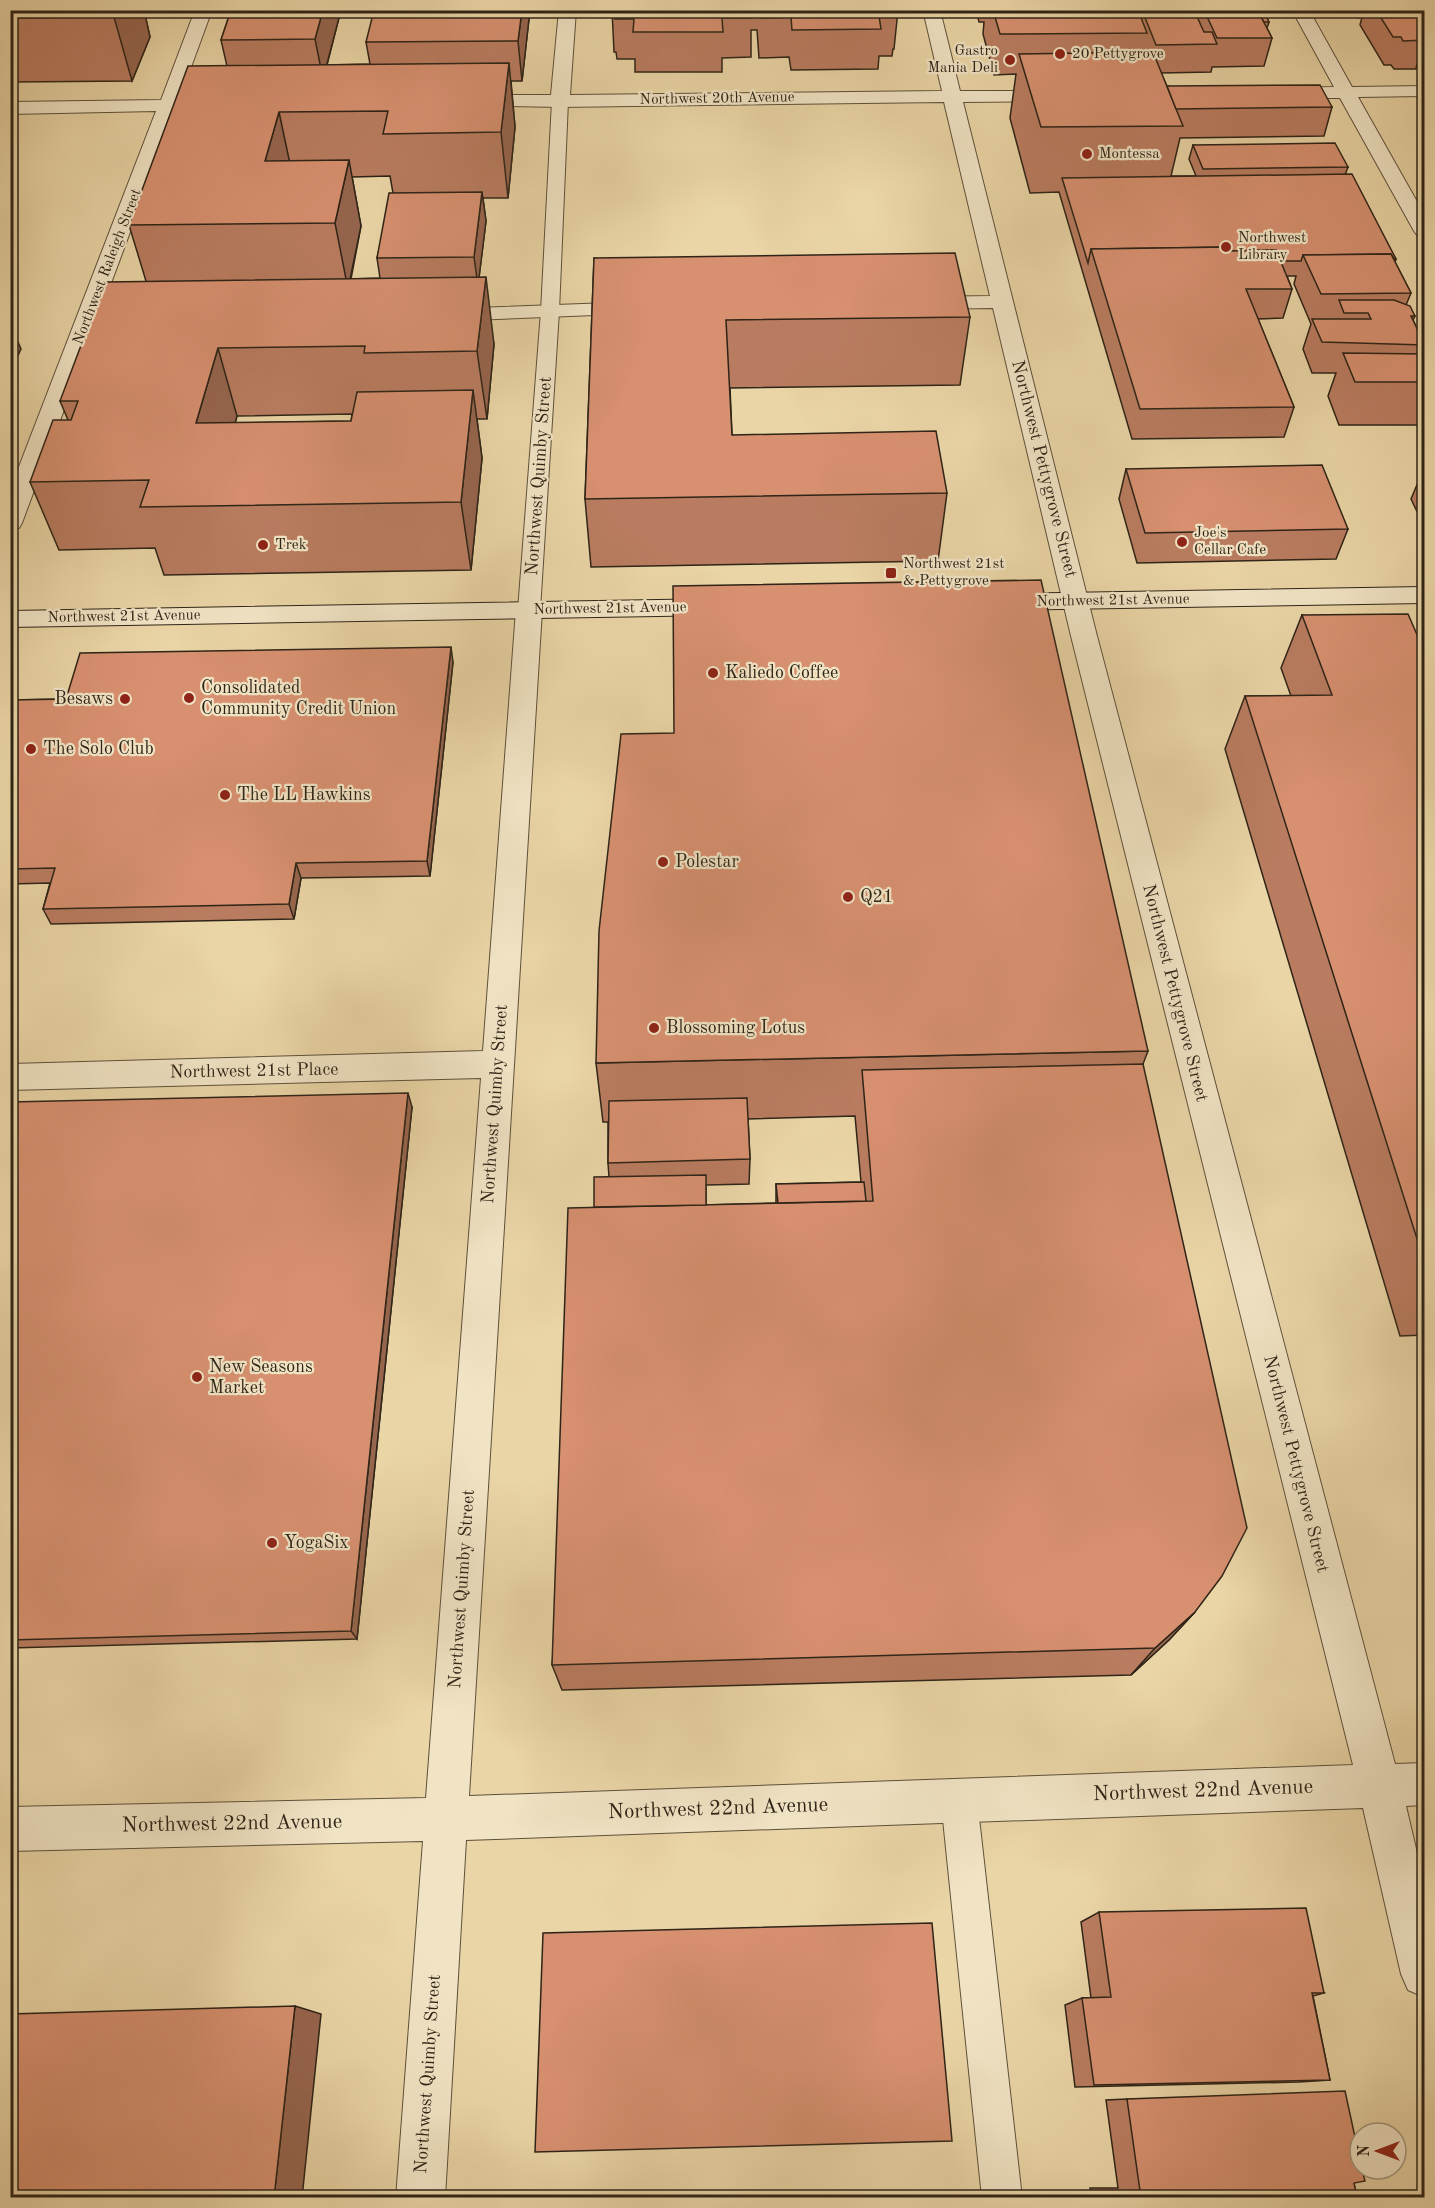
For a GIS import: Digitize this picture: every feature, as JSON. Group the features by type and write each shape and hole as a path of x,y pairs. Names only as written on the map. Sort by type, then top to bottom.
{"street":[{"name":"Northwest Raleigh Street","path":"10,524 204,10"},
{"name":"Northwest Quimby Street","path":"560,100 568,10"},
{"name":"Northwest Pettygrove Street","path":"931,10 1076,602 1379,1785 1425,1974"},
{"path":"1300,10 1425,231"},
{"path":"1264,94 1425,91"},
{"name":"Northwest 20th Avenue","path":"446,102 1074,95"},
{"path":"10,108 234,105"},
{"path":"896,304 1002,302"},
{"path":"430,315 658,308"},
{"path":"87,320 111,320"},
{"name":"Northwest 21st Avenue","path":"979,603 1425,595"},
{"name":"Northwest 21st Avenue","path":"10,619 740,607"},
{"name":"Northwest Quimby Street","path":"420,2198 529,610"},
{"name":"Northwest 21st Place","path":"10,1077 497,1065"},
{"name":"Northwest 22nd Avenue","path":"10,1829 446,1819 1425,1784"}],"lane":[{"name":"Northwest Quimby Street","path":"529,610 550,311 560,100"},
{"path":"959,1800 1002,2198"}],"building":[{"path":"10,10 117,10 114,17 10,18"},
{"path":"231,10 323,10 315,39 221,40"},
{"path":"374,10 522,10 518,41 366,42"},
{"path":"612,10 661,10 661,16 685,16 685,10 751,10 751,18 722,18 723,32 633,32 634,19 615,19 615,12"},
{"path":"759,10 825,10 826,14 847,14 846,10 895,10 895,16 879,16 881,29 792,30 791,17 760,18"},
{"path":"993,10 1138,10 1147,33 1000,34"},
{"path":"1142,10 1194,10 1204,32 1212,32 1217,44 1156,45"},
{"path":"1204,10 1258,11 1272,38 1217,38"},
{"path":"1227,10 1263,10 1269,22 1264,22 1258,11"},
{"path":"1376,10 1425,10 1425,36 1423,36 1425,40 1403,41 1401,37 1393,37"},
{"path":"1153,52 1183,126 1041,127 1019,54"},
{"path":"509,63 501,132 383,134 388,111 279,112 265,161 349,160 335,223 129,225 188,66"},
{"path":"1320,85 1332,107 1176,109 1167,86"},
{"path":"1335,143 1348,167 1203,169 1193,145"},
{"name":"Northwest Library","path":"1352,174 1396,259 1391,254 1303,255 1301,261 1280,261 1276,250 1230,251 1229,247 1091,249 1088,263 1062,178"},
{"path":"482,192 474,257 377,258 389,193"},
{"path":"1229,247 1230,251 1276,250 1292,289 1246,289 1294,407 1140,409 1091,249"},
{"path":"955,253 970,317 726,320 732,435 936,431 947,493 585,499 594,258"},
{"path":"1391,254 1411,293 1321,294 1303,255"},
{"path":"486,277 477,351 364,353 365,346 218,348 196,423 351,421 357,392 473,390 461,502 140,507 149,480 30,482 53,420 71,420 78,401 60,401 105,282"},
{"path":"1339,300 1394,300 1410,306 1415,316 1411,316 1425,345 1322,342 1312,319 1371,319 1368,313 1344,313"},
{"path":"1343,353 1425,354 1425,382 1355,382"},
{"path":"1322,465 1348,529 1145,533 1126,469"},
{"name":"Q21","path":"1041,580 1148,1051 596,1063 599,931 621,734 674,733 673,586"},
{"path":"1408,614 1425,653 1425,1264 1245,696 1332,695 1302,615"},
{"name":"The LL Hawkins","path":"451,647 427,861 296,863 289,904 43,909 55,868 10,869 10,700 66,699 80,653"},
{"path":"1143,1064 1247,1528 1222,1576 1195,1612 1155,1648 552,1665 568,1208 873,1201 862,1070"},
{"name":"New Seasons Market","path":"408,1093 351,1631 10,1640 10,1102"},
{"path":"747,1098 750,1159 608,1163 609,1101"},
{"path":"706,1175 706,1205 594,1207 594,1177"},
{"path":"864,1182 866,1201 778,1203 776,1184"},
{"path":"1306,1908 1324,1993 1312,1993 1330,2080 1094,2085 1082,1998 1111,1997 1099,1912"},
{"path":"932,1923 952,2141 535,2152 543,1933"},
{"path":"295,2006 274,2198 10,2198 10,2014"},
{"path":"1345,2091 1352,2121 1348,2121 1348,2181 1365,2181 1354,2183 1357,2198 1112,2198 1111,2191 1140,2191 1127,2099"}],"place":[{"name":"20 Pettygrove","path":"1060,54"},
{"name":"Gastro Mania Deli","path":"1010,60"},
{"name":"Montessa","path":"1087,154"},
{"name":"Northwest Library","path":"1226,247"},
{"name":"Joe's Cellar Cafe","path":"1182,542"},
{"name":"Trek","path":"263,545"},
{"name":"Northwest 21st & Pettygrove","path":"891,573"},
{"name":"Kaliedo Coffee","path":"713,673"},
{"name":"Consolidated Community Credit Union","path":"189,698"},
{"name":"Besaws","path":"125,699"},
{"name":"The Solo Club","path":"31,749"},
{"name":"The LL Hawkins","path":"225,795"},
{"name":"Polestar","path":"663,862"},
{"name":"Q21","path":"848,897"},
{"name":"Blossoming Lotus","path":"654,1028"},
{"name":"New Seasons Market","path":"197,1377"},
{"name":"YogaSix","path":"272,1543"}]}
